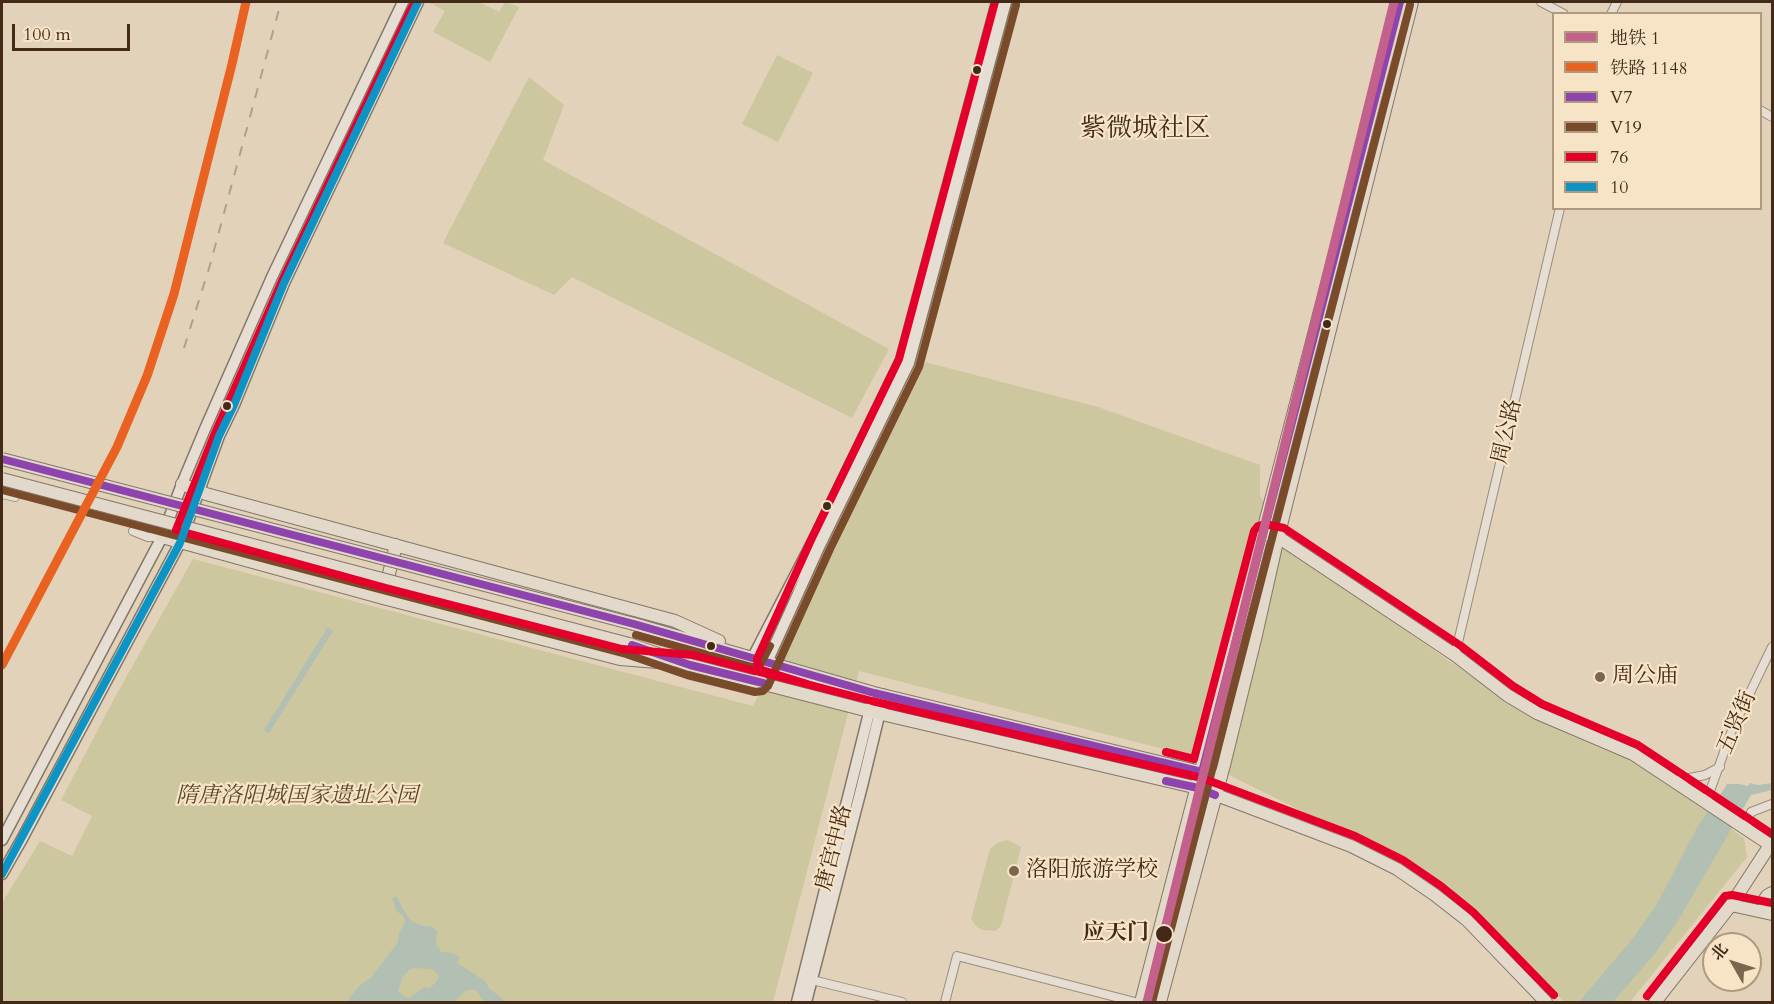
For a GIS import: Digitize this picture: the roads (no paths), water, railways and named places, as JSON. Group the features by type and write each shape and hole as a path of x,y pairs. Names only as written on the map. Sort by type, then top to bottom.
{"main road":[{"path":"2,840 162,537 182,484 272,277 403,2"},
{"path":"2,874 180,543 219,436 284,283 418,2"},
{"path":"753,657 902,360 997,2"},
{"path":"758,682 820,544 909,363 1006,2"},
{"path":"1141,1002 1400,2"},
{"path":"1160,1002 1221,777 1278,537 1412,2"},
{"path":"2,459 634,624 879,694 1221,777"},
{"path":"2,479 629,644 690,665 874,712 1198,788 1351,846 1397,869 1467,920 1546,1002"},
{"path":"182,484 198,491 675,621 753,657"},
{"path":"1264,534 1278,537 1455,655 1507,695 1537,712 1633,754 1771,846 1731,905 1655,1002"},
{"path":"162,537 383,598 620,659 690,665"},
{"path":"383,598 396,545"},
{"path":"634,624 644,621 645,617 636,610"},
{"path":"629,644 637,651 636,655 629,660"},
{"name":"唐宫中路","path":"797,1002 879,694"},
{"name":"唐宫中路","path":"806,1002 874,712"},
{"path":"1773,893 1765,900 1768,907 1773,908"},
{"path":"1731,905 1773,914"}],"street":[{"path":"1541,2 1560,12"},
{"name":"周公路","path":"1455,655 1560,210"},
{"path":"2,494 15,497"},
{"path":"133,531 148,537 162,537"},
{"name":"五贤街","path":"1708,804 1732,730 1773,647"},
{"name":"五贤街","path":"1673,781 1705,775 1720,767"},
{"path":"1741,825 1751,812 1773,804"},
{"path":"945,1002 957,956 1135,1002"},
{"path":"812,980 902,1002"}],"railway":[{"path":"184,348 210,265 281,2"}],"metro line":[{"name":"1","path":"1147,1002 1394,2"}],"rail line":[{"name":"1148","path":"2,665 117,447 147,376 174,294 246,2"}],"place":[{"name":"周公庙","path":"1600,677"},
{"name":"洛阳旅游学校","path":"1014,871"},
{"name":"应天门","path":"1164,934"}],"district":[{"name":"紫微城社区","path":"1145,130"}],"park label":[{"name":"隋唐洛阳城国家遗址公园","path":"297,797"}]}
